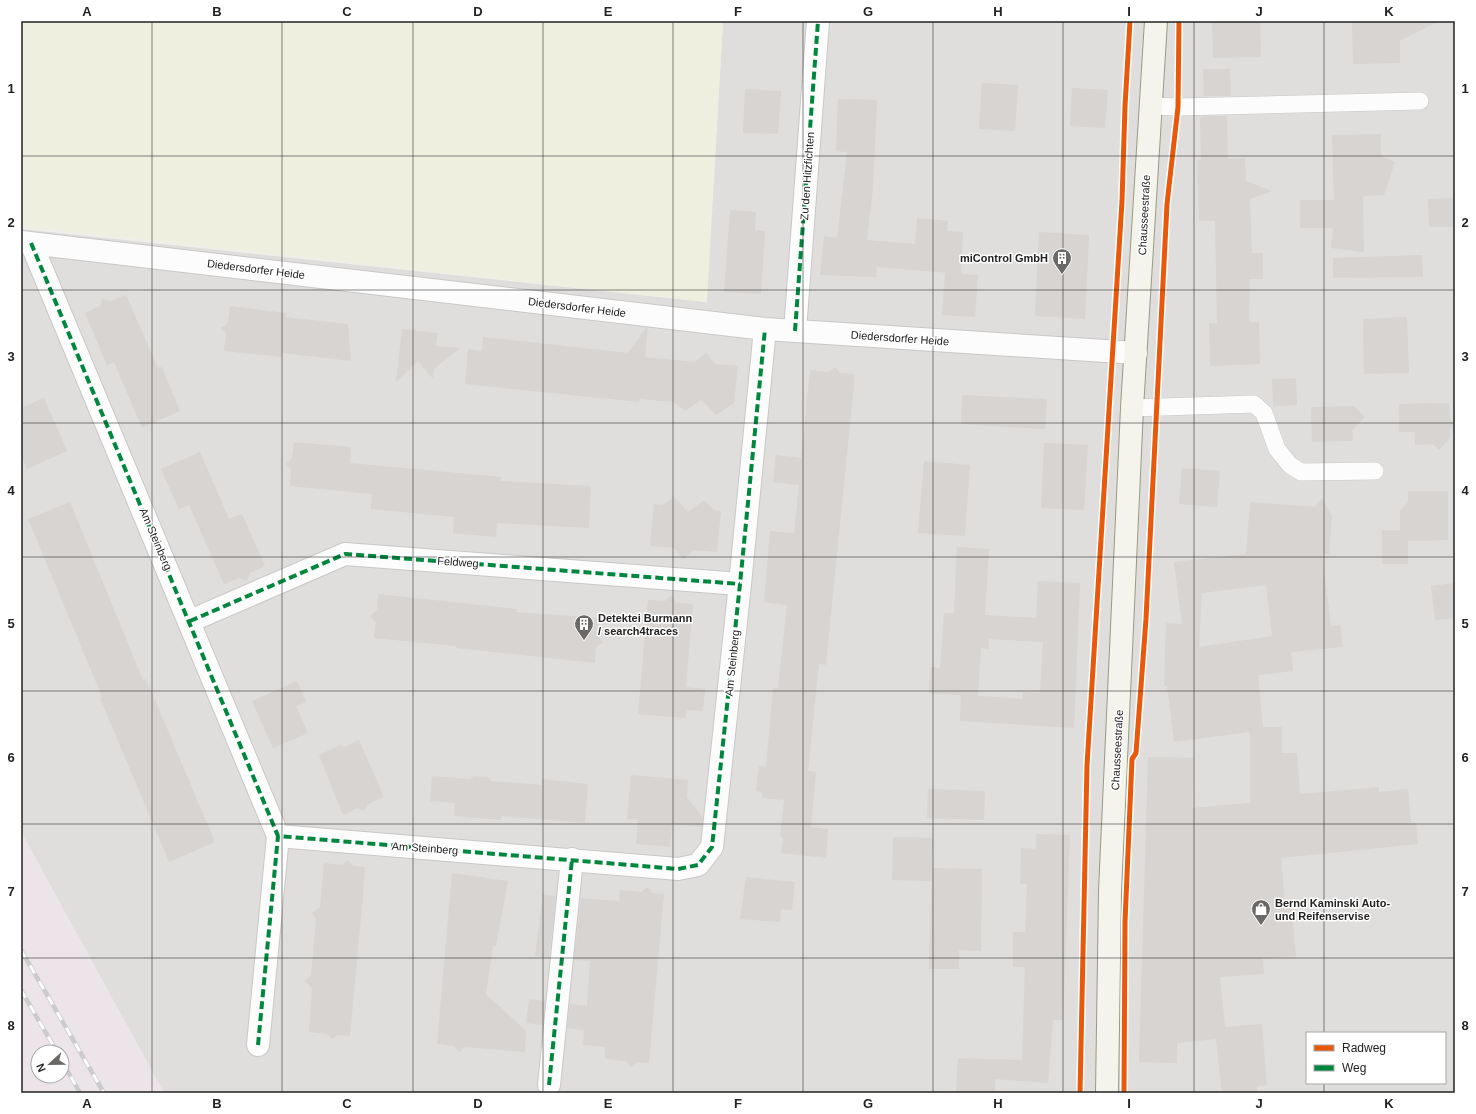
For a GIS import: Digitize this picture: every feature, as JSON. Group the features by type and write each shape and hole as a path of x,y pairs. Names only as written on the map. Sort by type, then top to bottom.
{"main road":[{"name":"Chausseestraße","path":"1107,1093 1110,891 1132,408 1156,21"}],"street":[{"name":"Zu den Hitzfichten","path":"795,331 818,21"},
{"name":"Diedersdorfer Heide","path":"26,242 764,329 1136,353"},
{"name":"Am Steinberg","path":"26,242 190,621 278,836 258,1045"},
{"name":"Am Steinberg","path":"278,836 572,859 678,869 698,865 712,847 740,584 764,329"},
{"name":"Feldweg","path":"190,621 345,554 740,584"},
{"path":"549,1085 572,859"}],"lane":[{"path":"1151,106 1178,107 1420,101"},
{"path":"1132,408 1254,404 1264,413 1277,449 1290,465 1301,472 1375,471"}],"shaded area":[{"path":"723,21 1455,21 1455,1093 164,1093 21,832 21,229 706,302"},
{"path":"21,832 164,1093 21,1093"}],"green space":[{"path":"21,21 723,21 707,302 21,226"}],"building":[{"path":"1212,21 1260,21 1261,57 1213,58"},
{"path":"1352,21 1439,21 1400,41 1400,63 1353,64"},
{"path":"1203,69 1230,69 1231,96 1204,96"},
{"path":"982,83 1018,85 1015,131 979,129"},
{"path":"1072,88 1108,90 1105,128 1070,126"},
{"path":"745,89 781,91 778,134 743,133"},
{"path":"838,99 877,100 873,188 867,240 915,244 917,218 948,221 947,231 963,232 961,274 877,267 876,277 820,275 824,236 837,238 847,152 836,151"},
{"path":"1204,116 1227,116 1228,159 1245,158 1246,181 1272,191 1250,199 1252,253 1263,253 1263,279 1250,279 1249,322 1259,322 1260,364 1210,366 1209,323 1217,323 1215,221 1199,221 1197,160 1201,160 1200,118"},
{"path":"1381,134 1381,156 1395,162 1384,195 1363,196 1364,252 1331,248 1333,228 1300,228 1300,200 1334,200 1332,135"},
{"path":"1455,198 1455,227 1429,227 1428,199"},
{"path":"730,210 756,212 755,230 765,231 761,294 724,292"},
{"name":"miControl GmbH","path":"1039,232 1089,235 1085,319 1035,316"},
{"path":"1422,255 1423,277 1333,278 1333,258"},
{"path":"945,273 978,275 975,317 942,315"},
{"path":"126,295 158,368 162,367 180,411 142,428 114,362 107,365 85,313 100,306 102,299 111,301"},
{"path":"230,306 287,313 286,317 348,324 351,361 282,353 282,357 224,351 226,334 221,328 228,323"},
{"path":"1407,317 1409,373 1364,374 1363,319"},
{"path":"646,328 648,328 645,357 695,362 706,353 715,364 738,366 734,403 716,415 701,400 685,411 674,402 640,399 639,402 465,384 468,349 482,351 483,337 628,353"},
{"path":"402,329 438,333 436,346 460,348 434,369 433,379 418,361 396,382"},
{"path":"835,367 840,373 855,374 826,665 819,664 808,771 816,772 811,827 828,829 826,858 781,853 783,838 780,836 784,800 762,798 762,792 756,791 759,766 766,767 773,688 778,688 787,605 764,602 770,531 794,533 799,485 773,482 776,455 801,458 810,370 829,372"},
{"path":"1296,378 1297,405 1273,406 1272,379"},
{"path":"962,395 1047,399 1045,429 961,424"},
{"path":"44,398 67,451 27,469 21,454 21,408"},
{"path":"1449,403 1450,418 1455,424 1450,429 1450,438 1439,450 1433,444 1415,445 1415,432 1399,432 1399,404"},
{"path":"1354,406 1365,417 1352,430 1353,441 1312,442 1311,407"},
{"path":"294,442 351,447 350,463 501,477 500,481 591,486 589,528 497,523 496,537 453,533 454,517 371,509 372,494 290,486 291,470 286,464 292,458"},
{"path":"1044,443 1088,445 1084,510 1041,508"},
{"path":"200,452 229,519 242,514 265,566 250,573 247,581 239,578 224,584 189,505 179,509 161,469"},
{"path":"924,461 970,465 965,536 918,533"},
{"path":"1182,468 1220,471 1217,507 1179,504"},
{"path":"1408,491 1448,491 1448,540 1408,541 1408,564 1382,564 1382,530 1400,530 1400,510 1408,502"},
{"path":"674,497 688,512 704,500 714,510 721,511 717,552 694,550 683,559 674,548 650,546 654,504 662,505"},
{"path":"1322,498 1332,516 1329,554 1322,553 1331,626 1340,625 1343,647 1291,652 1293,671 1258,675 1263,727 1282,727 1282,753 1297,753 1300,794 1379,787 1379,792 1408,789 1411,823 1416,823 1418,844 1281,858 1285,905 1291,904 1296,956 1263,958 1264,974 1220,977 1225,1027 1262,1024 1267,1085 1257,1086 1257,1093 1222,1093 1216,1039 1177,1043 1177,1063 1139,1062 1148,757 1193,758 1192,808 1250,803 1250,732 1174,742 1167,686 1164,686 1166,623 1182,624 1174,562 1246,554 1250,502 1315,507","holes":["1266,585 1272,636 1199,647 1202,593"]},
{"path":"70,502 143,680 146,679 215,842 169,862 100,698 102,697 28,519"},
{"path":"957,547 989,549 985,615 1036,618 1038,581 1080,583 1074,728 960,721 961,695 929,693 931,667 940,668 944,613 954,613","holes":["989,639 1043,642 1040,693 1023,692 1023,699 978,696 981,648 989,649"]},
{"path":"1455,583 1455,618 1435,620 1431,586"},
{"path":"378,594 517,609 517,612 599,618 597,635 603,642 596,647 595,663 456,648 456,646 374,638 376,622 370,616 377,610"},
{"path":"671,595 676,603 693,604 686,687 705,689 703,711 687,710 686,718 638,714 648,600 665,601"},
{"path":"297,681 306,702 296,706 308,733 273,748 252,701"},
{"path":"359,740 384,797 368,804 364,811 357,808 343,815 319,755 340,745 344,747"},
{"path":"631,775 688,780 687,797 703,818 702,827 672,824 670,847 636,844 638,820 627,819"},
{"path":"432,776 470,779 474,776 488,777 491,781 542,785 542,779 588,784 585,823 501,816 501,820 454,816 455,803 430,801"},
{"path":"928,789 985,791 984,820 927,818"},
{"path":"1036,834 1070,835 1063,1020 1053,1020 1048,1083 995,1079 995,1093 956,1093 958,1058 1022,1060 1025,967 1013,967 1013,932 1025,932 1027,884 1020,884 1021,848 1036,849"},
{"path":"893,837 933,838 932,881 892,880"},
{"path":"348,860 353,866 365,867 363,895 350,1036 338,1035 332,1039 327,1034 309,1032 312,989 305,980 311,976 316,920 312,913 320,907 324,863 342,865"},
{"path":"932,868 982,869 981,951 959,950 959,969 929,969"},
{"path":"452,873 508,881 496,946 493,946 486,994 526,1031 525,1052 465,1047 459,1052 454,1046 437,1044"},
{"path":"746,877 795,882 792,910 781,909 780,922 740,919"},
{"path":"647,887 652,893 664,894 649,1063 637,1062 631,1067 626,1061 605,1059 605,1047 583,1045 584,1030 567,1028 570,1004 587,1006 590,961 574,960 581,898 619,901 620,890 641,892"},
{"path":"543,894 556,896 549,958 535,956"},
{"path":"529,999 545,1001 543,1025 526,1023"}],"railway":[{"path":"21,950 104,1093"},
{"path":"21,990 52,1044"},
{"path":"70,1075 80,1093"}],"marked path":[{"path":"795,331 818,21"},
{"path":"31,243 278,836 678,869 698,865 712,847 765,329"},
{"path":"190,621 345,554 740,584"},
{"path":"258,1045 278,836"},
{"path":"549,1085 572,859"}],"cycle path":[{"path":"1080,1093 1087,765 1122,201 1125,106 1130,21"},
{"path":"1124,1093 1125,922 1132,759 1136,753 1146,619 1167,204 1178,107 1179,21"}],"place":[{"name":"miControl GmbH","path":"1062,275"},
{"name":"Detektei Burmann / search4traces","path":"584,641"},
{"name":"Bernd Kaminski Auto- und Reifenservise","path":"1261,926"}]}
